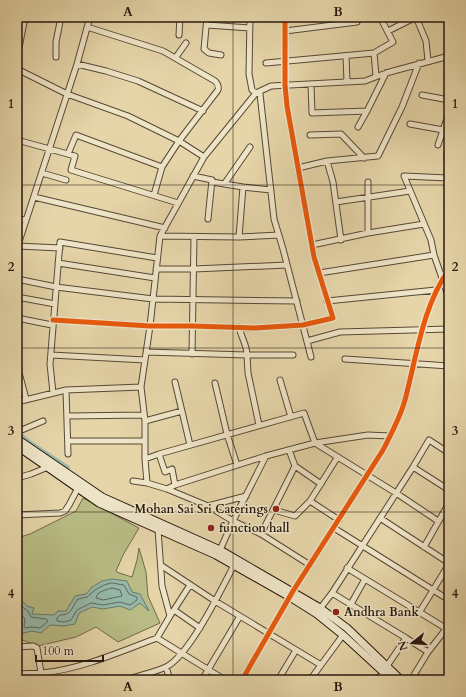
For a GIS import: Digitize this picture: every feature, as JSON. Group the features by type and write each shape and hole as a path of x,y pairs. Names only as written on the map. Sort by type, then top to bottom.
{"main road":[{"path":"18,434 102,497 220,550 346,628 401,680"},
{"path":"17,447 99,503 198,546 291,594"},
{"path":"319,611 392,680"}],"street":[{"path":"17,58 19,35 25,17"},
{"path":"56,57 56,42 61,17"},
{"path":"60,248 17,247 77,64 90,17"},
{"path":"179,35 180,17"},
{"path":"207,17 204,49 209,53 221,55"},
{"path":"250,17 249,74 252,90 260,94 274,219 311,356"},
{"path":"17,318 53,323 255,328 303,326 333,318 312,245 287,106 285,17"},
{"path":"285,31 357,22 356,17"},
{"path":"266,63 374,53 393,42 380,17"},
{"path":"388,31 416,17 426,41 428,61"},
{"path":"207,25 250,28"},
{"path":"87,27 163,50 218,84 218,90 203,111 178,140 162,167 154,195"},
{"path":"176,58 186,43"},
{"path":"374,53 376,76"},
{"path":"346,56 347,82"},
{"path":"147,483 145,459 146,421 141,387 150,326 160,236 204,157 256,92 272,86 365,81 386,72 449,56"},
{"path":"298,168 327,161 378,156 402,107 419,63"},
{"path":"77,64 106,71 138,82 203,111"},
{"path":"17,69 67,94 128,116 178,140 204,157"},
{"path":"358,127 386,72"},
{"path":"311,84 312,113 367,111"},
{"path":"422,95 449,100"},
{"path":"438,145 449,112"},
{"path":"410,124 449,131"},
{"path":"310,135 341,134 364,158"},
{"path":"68,154 76,135 162,167"},
{"path":"17,140 75,156 71,170 178,203"},
{"path":"224,183 250,147"},
{"path":"447,154 449,185"},
{"path":"327,161 334,182 341,240"},
{"path":"42,173 66,180"},
{"path":"193,176 212,180 212,182 271,190"},
{"path":"448,178 404,176 431,240 434,256 449,298"},
{"path":"208,219 212,182"},
{"path":"368,182 368,233"},
{"path":"239,237 243,187"},
{"path":"336,202 410,192"},
{"path":"34,197 165,228"},
{"path":"17,219 26,220"},
{"path":"312,245 368,233 424,224"},
{"path":"160,236 239,237 279,235"},
{"path":"192,354 194,237"},
{"path":"53,393 50,364 60,242 157,258"},
{"path":"319,273 434,256"},
{"path":"58,263 155,278"},
{"path":"156,269 287,265"},
{"path":"242,680 291,594 334,528 390,436 404,402 423,330 436,290 449,270"},
{"path":"17,279 56,287 153,298 297,301"},
{"path":"328,301 436,290"},
{"path":"17,297 54,304"},
{"path":"239,327 242,339 247,348 248,373 259,426"},
{"path":"307,341 340,332 449,329"},
{"path":"146,352 292,356"},
{"path":"51,354 145,360"},
{"path":"17,358 18,369 26,399"},
{"path":"345,359 449,366"},
{"path":"280,380 291,417"},
{"path":"175,382 190,445"},
{"path":"215,383 227,434 237,465"},
{"path":"17,402 66,390 141,387"},
{"path":"66,390 68,454"},
{"path":"146,421 182,411"},
{"path":"145,459 227,434 304,413 315,443 337,458 396,492 438,521"},
{"path":"68,416 144,415"},
{"path":"18,434 44,421"},
{"path":"166,489 266,456 315,443 368,435 390,436"},
{"path":"319,611 429,440 449,453"},
{"path":"68,441 145,441"},
{"path":"289,450 296,466 321,484"},
{"path":"159,454 165,472 172,470 175,485"},
{"path":"220,550 266,456"},
{"path":"274,510 295,516 310,501 337,458"},
{"path":"261,534 296,466"},
{"path":"17,478 48,467"},
{"path":"413,467 449,490"},
{"path":"133,481 147,483 166,489 208,506 233,521 261,534 310,565"},
{"path":"17,515 60,513 65,511 78,488"},
{"path":"208,506 246,496"},
{"path":"310,501 339,520"},
{"path":"424,547 449,503"},
{"path":"380,518 449,564 419,613"},
{"path":"334,528 449,600"},
{"path":"158,529 162,566 162,586 170,616"},
{"path":"124,680 166,667 182,654 200,628 234,565"},
{"path":"162,566 215,601 321,665"},
{"path":"347,568 419,613 448,627 428,652 411,680"},
{"path":"351,604 365,579"},
{"path":"17,674 62,670 157,638 190,585"},
{"path":"332,593 428,652"},
{"path":"174,610 200,628"},
{"path":"202,680 240,616"},
{"path":"310,680 343,635"},
{"path":"157,638 225,680"},
{"path":"387,666 406,638"},
{"path":"17,647 33,646 37,648 41,673"},
{"path":"278,680 296,650"},
{"path":"166,667 170,680"},
{"path":"371,680 386,674"}],"green space":[{"path":"83,498 139,528 123,555 116,571 132,577 139,548 146,572 148,596 160,623 118,642 96,627 76,637 38,646 17,638 17,538 30,534 76,511"}],"water":[{"path":"112,579 127,581 132,592 140,594 149,611 140,603 130,610 120,606 103,609 92,607 79,613 75,624 64,626 50,625 41,633 32,631 20,634 18,624 22,622 17,616 17,596 27,606 34,608 32,614 54,615 58,611 66,611 75,596 86,594 92,587 102,581"}],"waterway":[{"path":"17,433 68,468"}],"cycle path":[{"path":"53,320 150,326 255,328 303,325 333,318 314,257 287,106 285,85 285,17"},
{"path":"242,680 293,591 383,450 403,407 421,332 427,315 440,284 449,270"}],"place":[{"name":"Mohan Sai Sri Caterings","path":"276,509"},
{"name":"function hall","path":"211,528"},
{"name":"Andhra Bank","path":"336,612"}]}
